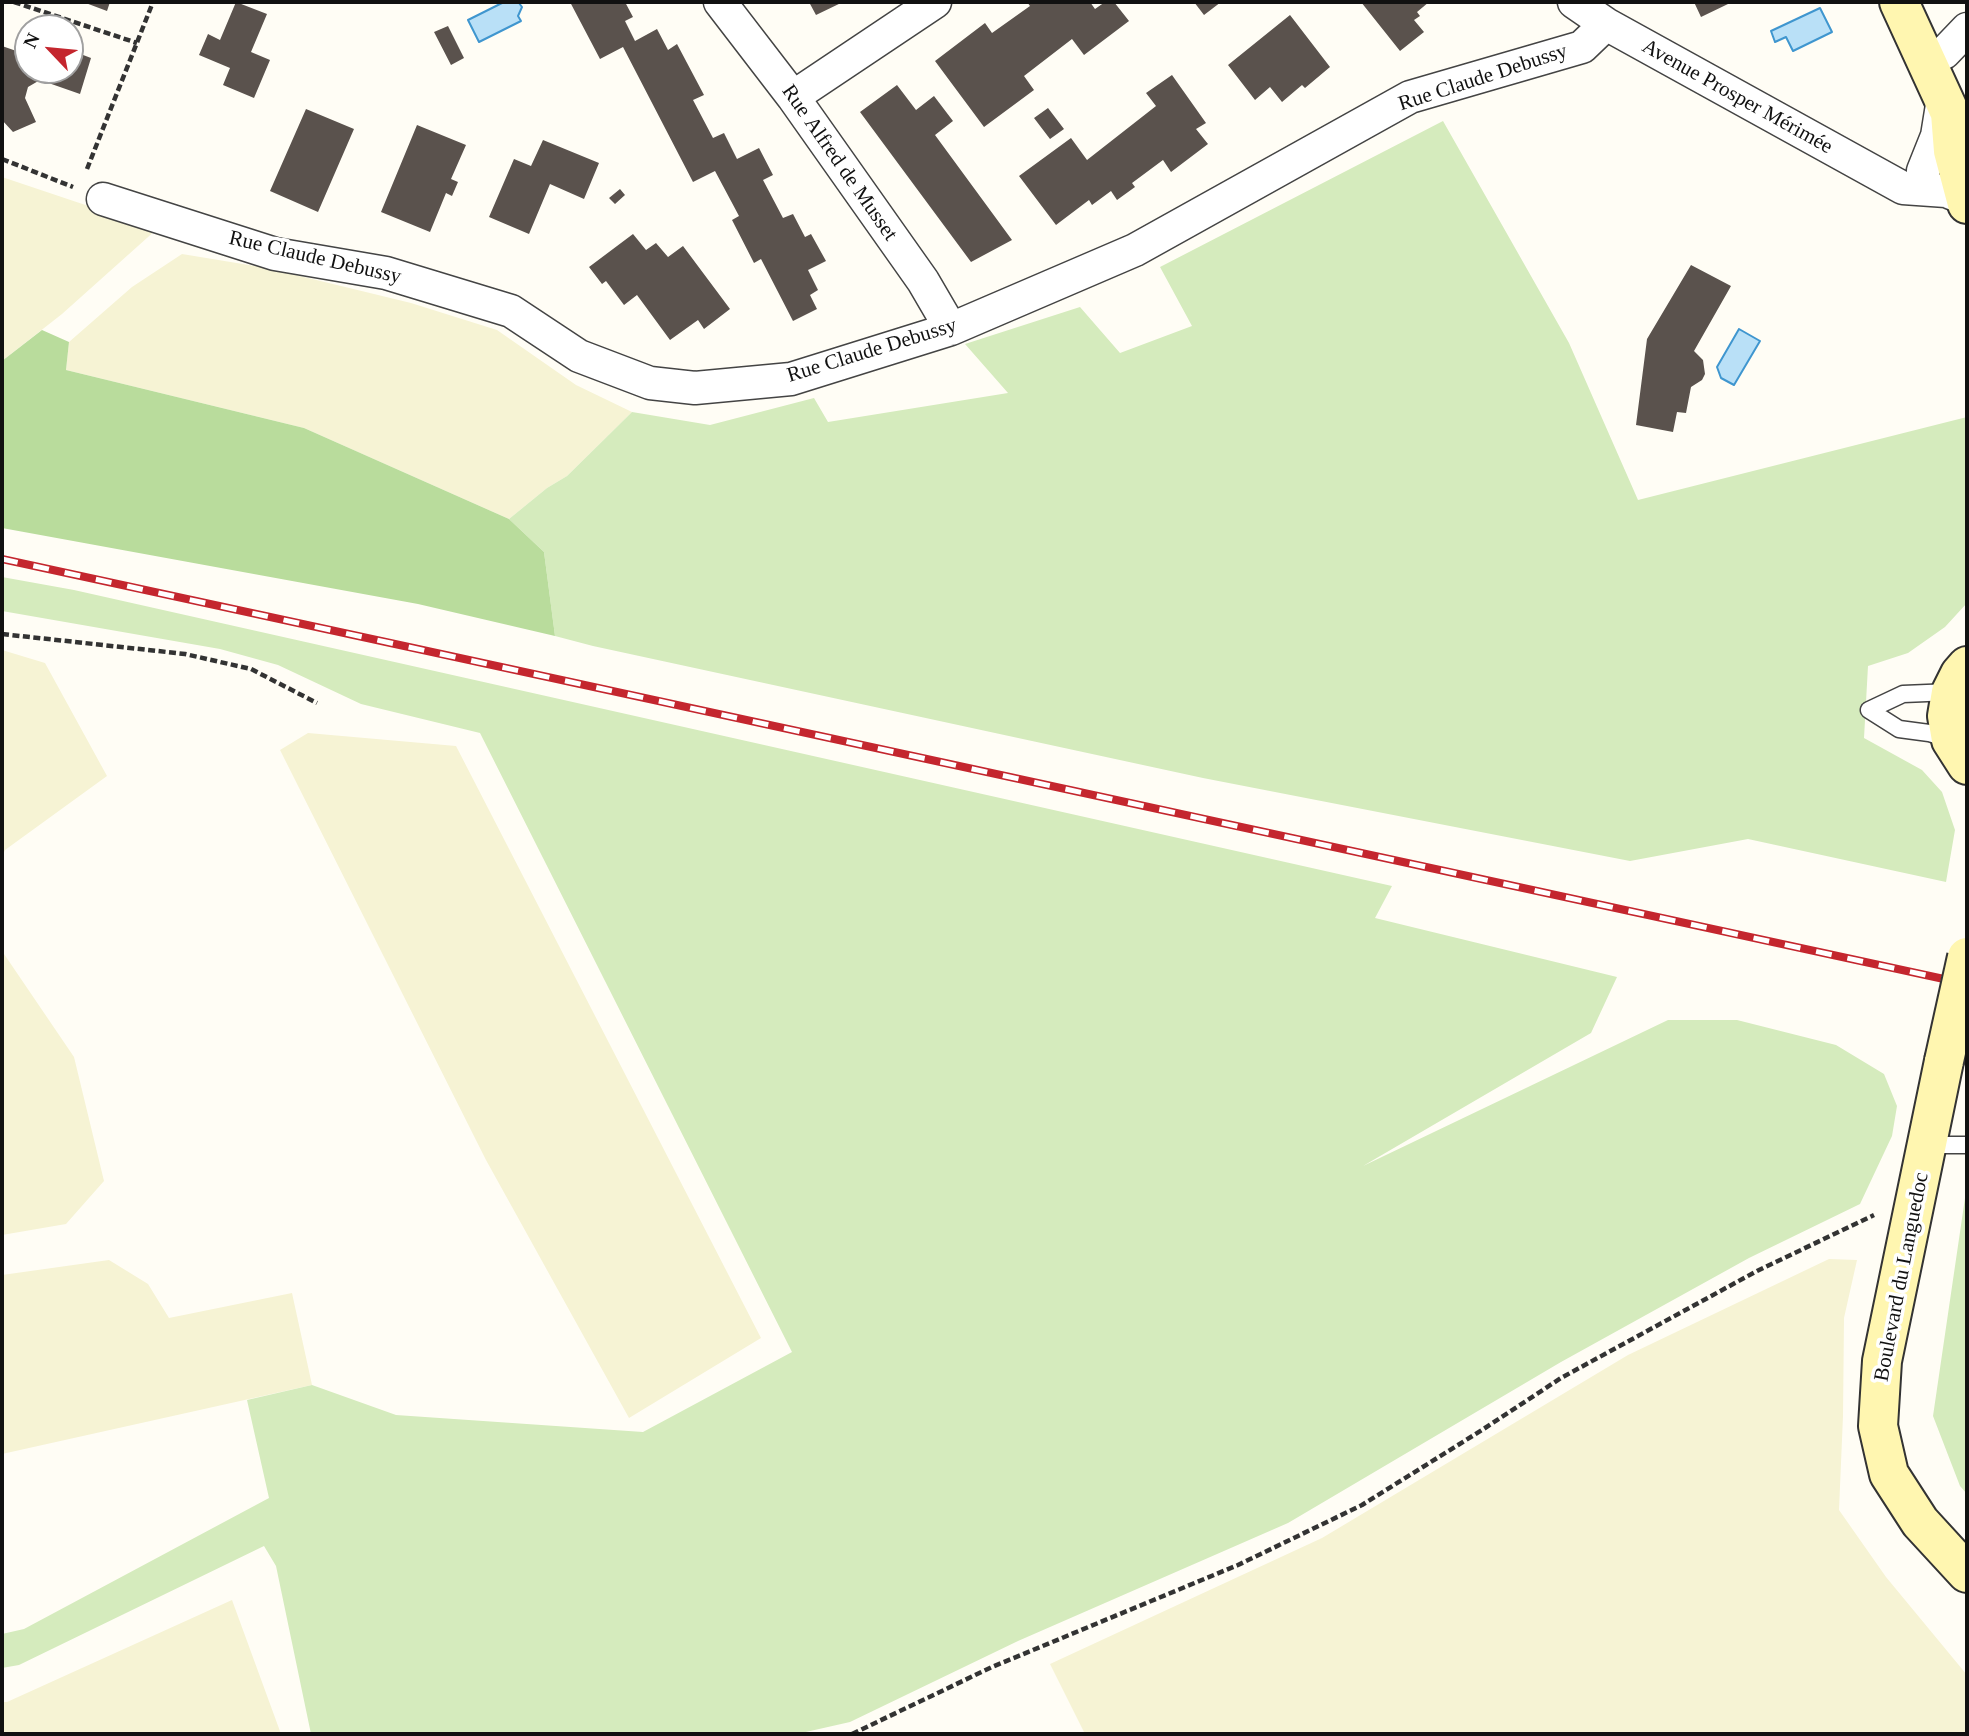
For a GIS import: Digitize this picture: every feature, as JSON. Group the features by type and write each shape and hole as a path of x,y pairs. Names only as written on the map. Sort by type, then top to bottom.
{"street":[{"name":"Rue Alfred de Musset","path":"720,2 793,97 923,281 951,329"},
{"path":"793,97 934,2"},
{"name":"Avenue Prosper Mérimée","path":"1574,2 1606,24 1946,140 1946,191 1967,202"},
{"path":"1899,2 1927,59 1946,140 1967,202"},
{"name":"Rue Claude Debussy","path":"91,195 275,254 386,273 511,311 579,356 650,383 695,388 791,379 951,329 1135,250 1410,97 1582,47 1606,24"},
{"path":"1927,59 1944,53 1967,29"},
{"path":"1959,679 1947,716 1959,752"},
{"name":"Boulevard du Languedoc","path":"1967,957 1882,1360 1878,1426 1889,1474 1920,1522 1967,1573"}],"lane":[{"path":"1959,679 1903,694 1869,710 1899,729 1929,733 1959,752"},
{"path":"1928,1145 1967,1145"}],"path":[{"path":"14,2 137,43"},
{"path":"2,159 91,195 137,43 153,2"},
{"path":"2,634 185,654 251,669 317,702"},
{"path":"852,1734 992,1667 1238,1565 1362,1504 1561,1378 1757,1271 1875,1214 1919,1186"}],"shaded area":[{"path":"2,177 157,229 62,314 2,361"},
{"path":"182,254 267,268 411,303 497,330 576,385 632,412 567,476 547,488 509,519 304,428 66,370 69,342 132,287"},
{"path":"2,650 45,663 107,776 5,850 2,856"},
{"path":"308,733 456,746 761,1338 629,1418 486,1160 280,750"},
{"path":"2,951 74,1057 104,1181 66,1224 2,1235"},
{"path":"1829,1259 1857,1260 1844,1318 1839,1510 1886,1577 1967,1675 1967,1734 1085,1734 1050,1664 1322,1538 1628,1355"},
{"path":"109,1260 148,1284 169,1318 292,1293 312,1385 2,1454 2,1275"},
{"path":"232,1600 281,1734 2,1734 2,1702"}],"green space":[{"path":"1443,121 1569,343 1638,500 1967,417 1967,603 1945,627 1908,653 1868,666 1864,738 1922,770 1942,792 1955,830 1946,882 1748,839 1630,861 1203,778 555,636 544,552 509,519 547,488 567,476 632,412 710,425 814,398 828,422 1008,393 965,344 1080,307 1120,353 1192,326 1160,267"},
{"path":"42,330 69,342 66,370 304,428 509,519 544,552 555,636 418,604 2,528 2,361"},
{"path":"2,577 74,590 1392,886 1375,918 1617,977 1591,1033 1363,1166 1668,1020 1737,1020 1836,1045 1884,1074 1897,1106 1892,1136 1860,1204 1749,1258 1561,1362 1288,1523 1018,1641 850,1722 797,1734 311,1734 276,1566 264,1546 19,1665 2,1668 2,1634 24,1629 269,1498 247,1400 312,1385 396,1415 643,1432 792,1352 480,733 361,704 278,665 220,649 2,611"},
{"path":"1967,1195 1967,1494 1960,1486 1933,1416"}],"water":[{"path":"504,2 519,3 522,7 518,16 521,21 479,42 468,20"},
{"path":"1820,8 1832,32 1793,51 1786,37 1775,42 1771,31"},
{"path":"1739,329 1760,341 1734,385 1721,378 1717,367"}],"building":[{"path":"83,2 110,2 107,11"},
{"path":"236,2 267,14 251,52 270,60 254,98 223,85 230,68 199,55 208,34 220,40"},
{"path":"570,2 625,2 633,17 625,21 635,41 657,29 668,50 677,44 704,95 693,100 713,138 724,133 737,159 759,148 773,175 763,180 783,218 793,214 805,237 811,234 826,261 808,270 818,290 810,295 817,309 793,321 761,259 754,263 732,220 739,216 715,171 693,182 623,47 600,59"},
{"path":"809,2 843,2 816,15"},
{"path":"1027,2 1090,2 1095,9 1105,2 1114,2 1129,21 1084,55 1072,39 1024,76 1034,90 984,127 935,61 985,23 992,33 1030,6"},
{"path":"1194,2 1221,2 1204,15"},
{"path":"1361,2 1429,2 1417,12 1420,16 1414,20 1424,32 1400,51"},
{"path":"1694,2 1727,2 1728,4 1701,17"},
{"path":"1290,15 1330,67 1305,88 1302,85 1282,102 1270,87 1255,100 1228,65"},
{"path":"448,26 464,58 451,65 434,32"},
{"path":"2,46 14,50 14,84 33,84 28,87 25,98 36,122 13,132 2,120"},
{"path":"84,55 91,58 84,81"},
{"path":"1172,75 1206,123 1196,129 1208,144 1171,172 1163,160 1132,183 1135,187 1117,200 1111,191 1092,205 1089,200 1056,225 1019,176 1071,138 1087,160 1156,106 1146,93"},
{"path":"51,84 83,84 80,94"},
{"path":"897,85 916,110 934,96 953,121 935,135 1012,240 971,262 860,112"},
{"path":"1048,108 1064,129 1050,139 1034,118"},
{"path":"306,109 354,129 318,212 270,191"},
{"path":"417,125 466,145 451,179 458,182 452,196 446,193 430,232 381,212"},
{"path":"543,140 599,163 584,199 550,184 529,234 489,217 514,159 531,166"},
{"path":"620,189 625,195 615,204 609,198"},
{"path":"633,234 646,250 656,243 668,257 683,246 730,309 704,329 698,320 670,340 637,295 624,305 606,281 602,284 589,267"},
{"path":"1691,265 1731,286 1694,351 1703,360 1705,374 1702,380 1691,387 1686,413 1677,412 1673,432 1636,425 1647,339"}],"railway":[{"path":"2,559 1967,984"}]}
